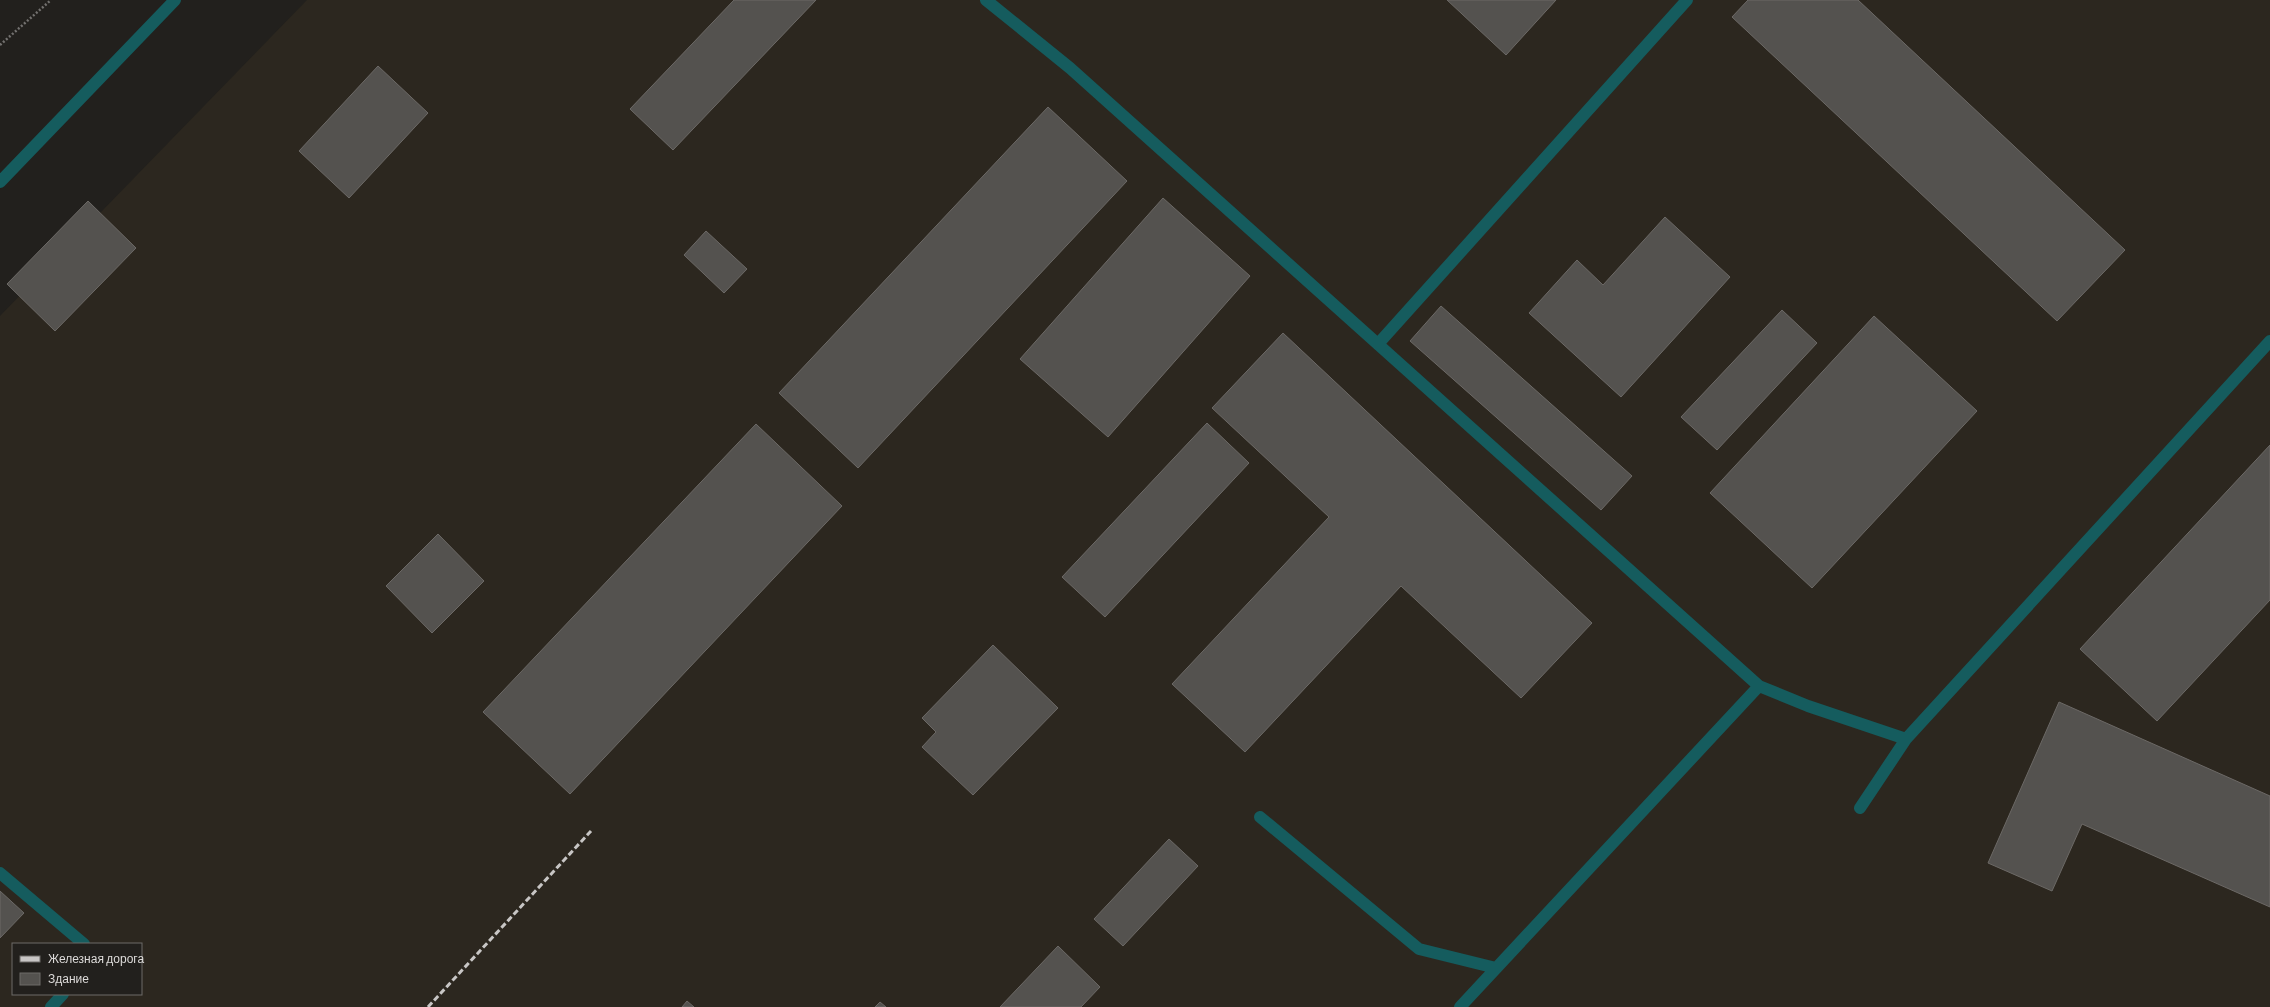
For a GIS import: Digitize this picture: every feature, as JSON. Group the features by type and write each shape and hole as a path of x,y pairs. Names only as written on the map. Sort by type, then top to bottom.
{"lane":[{"path":"0,182 174,0"},
{"path":"986,0 1070,68 1759,686 1808,706 1906,738"},
{"path":"1378,344 1687,0"},
{"path":"1860,808 1906,738 2270,341"},
{"path":"1460,1007 1759,686"},
{"path":"1260,817 1419,949 1496,968"},
{"path":"0,873 83,943"},
{"path":"50,1007 62,995"}],"path":[{"path":"0,45 51,0"}],"shaded area":[{"path":"307,0 2270,0 2270,1007 0,1007 0,316"}],"building":[{"path":"734,0 816,0 673,150 630,109"},
{"path":"1447,0 1556,0 1506,55"},
{"path":"1748,0 1858,0 2125,250 2057,321 1732,17"},
{"path":"378,66 428,113 349,198 299,151"},
{"path":"1048,107 1127,181 858,468 779,393"},
{"path":"1163,198 1250,276 1108,437 1020,359"},
{"path":"88,201 136,248 55,331 7,284"},
{"path":"1665,217 1730,277 1621,397 1529,313 1577,260 1603,285"},
{"path":"706,231 747,269 724,293 684,255"},
{"path":"1441,306 1632,476 1601,510 1410,341"},
{"path":"1782,310 1817,343 1717,450 1681,417"},
{"path":"1874,316 1977,411 1812,588 1710,493"},
{"path":"1283,333 1592,623 1521,698 1401,586 1245,752 1172,684 1329,517 1212,408"},
{"path":"1207,423 1249,463 1105,617 1062,577"},
{"path":"756,424 842,506 570,794 483,712"},
{"path":"2270,445 2270,600 2157,721 2080,649"},
{"path":"438,534 484,581 432,633 386,586"},
{"path":"993,645 1058,708 973,795 922,747 936,732 922,718"},
{"path":"2059,702 2270,796 2270,907 2082,824 2052,891 1988,863"},
{"path":"1169,839 1198,866 1123,946 1094,919"},
{"path":"0,891 24,913 0,938"},
{"path":"1058,946 1100,987 1081,1007 1000,1007"},
{"path":"687,1001 694,1007 682,1007"},
{"path":"880,1002 886,1007 875,1007"}],"railway":[{"path":"428,1007 591,831"}]}
